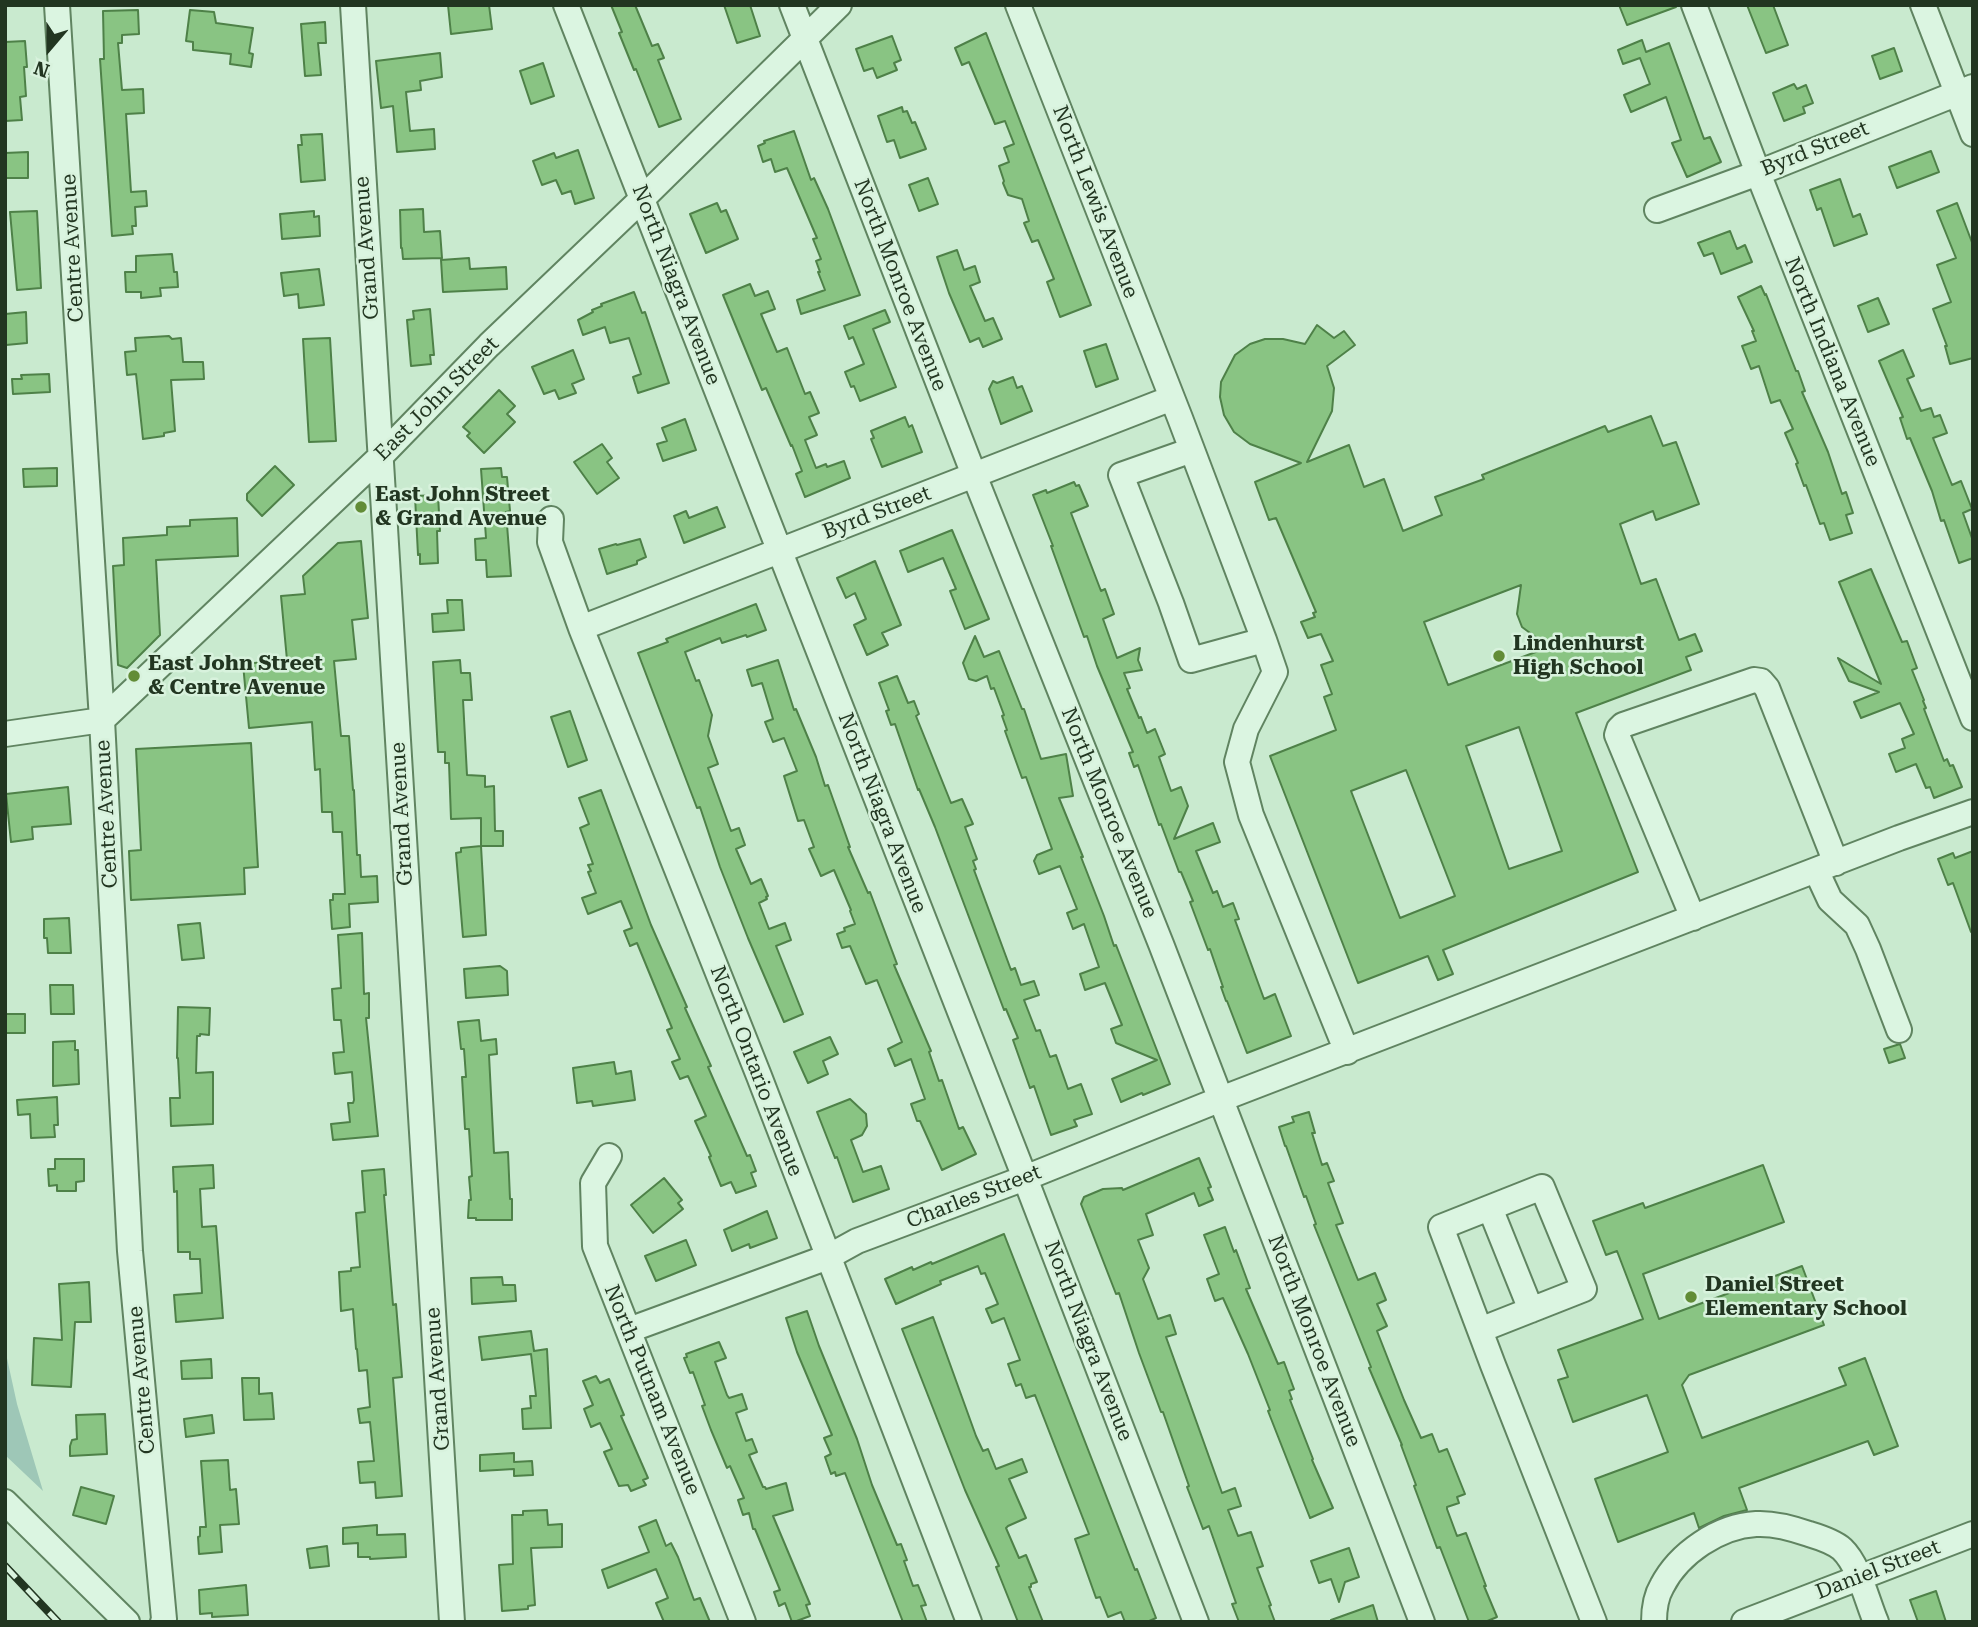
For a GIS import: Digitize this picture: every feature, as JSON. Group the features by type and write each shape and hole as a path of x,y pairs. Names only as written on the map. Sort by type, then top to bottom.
{"street":[{"name":"Centre Avenue","path":"57,5 102,720 130,1251 163,1622"},
{"name":"Grand Avenue","path":"353,5 452,1622"},
{"name":"North Niagra Avenue","path":"566,5 1196,1622"},
{"name":"North Monroe Avenue","path":"792,5 974,475 1151,918 1422,1622"},
{"name":"East John Street","path":"102,720 382,456 489,345 839,5"},
{"name":"North Lewis Avenue","path":"1018,5 1172,398 1275,673 1246,729 1237,762 1251,815 1347,1052"},
{"name":"North Indiana Avenue","path":"1694,5 1973,718"},
{"path":"1923,5 1965,90 1973,134"},
{"name":"Byrd Street","path":"1657,210 1758,173 1965,90"},
{"name":"Byrd Street","path":"581,628 1172,398"},
{"path":"1192,450 1121,475 1191,660 1264,640"},
{"name":"North Ontario Avenue","path":"551,519 550,542 581,628 970,1622"},
{"path":"1693,919 1617,735 1623,725 1754,680 1761,681 1767,688 1826,867 1830,900 1857,925 1899,1030"},
{"path":"5,734 102,720"},
{"name":"Charles Street","path":"629,1330 828,1257 857,1241 1899,838 1973,812"},
{"name":"North Putnam Avenue","path":"609,1156 593,1183 595,1246 743,1622"},
{"path":"1480,1330 1584,1289 1542,1187 1441,1227 1480,1330 1594,1622"},
{"path":"1490,1208 1531,1310"},
{"path":"5,1502 127,1622"},
{"path":"1654,1622 1661,1587 1695,1547 1724,1531 1755,1524 1770,1524 1797,1530 1822,1538 1842,1549 1853,1565 1876,1622"},
{"name":"Daniel Street","path":"1744,1622 1973,1534"}],"green space":[{"path":"5,1349 17,1404 43,1491 5,1455"}],"building":[{"path":"448,5 489,5 492,29 451,34"},
{"path":"611,5 635,5 652,46 658,44 664,58 658,60 681,119 659,127 619,33 622,32"},
{"path":"724,5 750,5 760,36 737,43"},
{"path":"1619,5 1676,5 1676,7 1627,25"},
{"path":"1747,5 1773,5 1788,45 1766,53"},
{"path":"138,10 139,34 122,35 122,43 118,43 122,90 143,89 144,113 126,114 131,192 146,191 147,206 135,207 136,226 132,226 133,234 112,236 100,59 104,59 103,11"},
{"path":"190,10 214,12 216,23 253,28 249,53 253,54 251,67 230,64 231,54 193,50 193,42 186,41"},
{"path":"325,22 326,43 318,43 321,75 305,76 301,24"},
{"path":"986,33 1091,305 1060,317 1047,282 1054,279 1038,240 1032,242 1024,223 1029,221 1022,199 1008,195 1003,183 999,166 1009,162 1004,148 1014,144 1005,121 995,124 969,62 962,65 955,48"},
{"path":"892,36 901,60 894,63 897,70 877,78 873,68 864,71 856,49"},
{"path":"1642,40 1646,52 1669,43 1704,139 1710,137 1721,162 1687,177 1672,143 1681,140 1666,97 1631,112 1624,95 1650,84 1640,58 1623,64 1618,50"},
{"path":"25,41 26,96 20,97 22,120 5,121 5,42"},
{"path":"1894,48 1902,71 1880,79 1872,56"},
{"path":"440,53 442,77 420,81 421,90 406,92 410,131 434,129 435,149 397,152 393,106 381,108 376,61"},
{"path":"543,63 554,96 531,104 520,71"},
{"path":"1794,84 1797,89 1806,85 1813,103 1803,107 1805,113 1784,121 1773,93"},
{"path":"902,107 903,112 907,111 912,123 915,122 926,149 900,158 894,140 887,142 878,116"},
{"path":"794,131 811,180 814,178 828,209 860,295 801,314 797,300 825,290 816,261 821,259 813,239 817,238 787,168 775,172 771,159 763,162 758,146 765,143 764,141"},
{"path":"322,134 325,180 301,182 298,145 302,145 301,135"},
{"path":"578,150 594,198 575,204 571,191 562,194 556,180 542,185 533,161 554,153 556,158"},
{"path":"1931,151 1939,172 1897,188 1889,167"},
{"path":"28,152 28,178 5,178 5,153"},
{"path":"928,178 938,204 919,211 909,185"},
{"path":"1840,179 1853,217 1860,214 1867,234 1834,246 1821,208 1817,210 1810,190"},
{"path":"717,203 721,212 726,210 738,239 706,253 690,214"},
{"path":"1957,203 1973,245 1973,358 1950,364 1947,346 1933,309 1951,302 1937,265 1956,258 1937,211"},
{"path":"423,209 424,232 440,231 442,258 403,259 400,210"},
{"path":"37,211 41,288 17,290 10,212"},
{"path":"314,211 314,217 319,216 320,236 282,239 280,214"},
{"path":"1730,231 1737,249 1745,245 1752,262 1721,274 1713,253 1704,256 1698,243"},
{"path":"957,250 964,270 975,266 980,282 970,286 985,321 993,318 1002,339 983,347 979,338 970,342 937,257"},
{"path":"172,254 178,287 160,288 161,296 141,298 141,292 126,292 125,272 136,272 136,256"},
{"path":"469,258 470,269 506,267 507,289 443,292 441,260"},
{"path":"319,269 324,305 299,308 298,294 284,296 281,273"},
{"path":"750,284 755,296 768,291 775,309 761,314 777,352 787,348 805,394 810,392 819,413 809,417 817,435 805,440 816,468 844,461 850,478 805,497 796,474 802,471 792,445 766,388 762,390 723,295"},
{"path":"1761,286 1798,371 1805,391 1802,392 1828,452 1842,494 1846,492 1853,513 1846,515 1852,533 1830,540 1824,523 1820,524 1785,433 1793,429 1780,400 1771,403 1759,366 1751,369 1742,346 1756,341 1738,297"},
{"path":"634,292 642,313 645,312 669,383 638,393 633,377 641,374 629,338 610,343 605,327 583,335 578,320 602,306 601,304"},
{"path":"1878,298 1889,324 1868,332 1858,306"},
{"path":"430,309 434,355 430,355 431,364 411,366 407,320 414,319 413,311"},
{"path":"885,310 890,322 873,329 896,387 860,401 845,372 864,364 853,337 849,339 844,326"},
{"path":"26,312 27,343 6,345 5,314"},
{"path":"1317,325 1334,338 1344,331 1355,345 1327,366 1334,388 1332,411 1307,462 1349,445 1364,487 1384,479 1403,531 1442,515 1435,497 1484,479 1482,475 1605,426 1608,432 1651,416 1663,446 1676,442 1699,504 1656,520 1653,511 1620,524 1641,584 1656,579 1679,640 1695,634 1702,651 1686,657 1691,670 1576,713 1638,872 1443,950 1453,974 1438,980 1428,956 1358,983 1270,756 1336,730 1324,697 1332,694 1321,665 1333,661 1321,634 1308,638 1301,622 1315,617 1313,613 1316,612 1276,518 1269,520 1255,482 1301,463 1250,444 1234,432 1224,415 1220,397 1221,382 1235,355 1250,344 1265,339 1283,339 1305,344","holes":["1521,585 1517,614 1522,627 1549,647 1448,685 1424,622","1519,727 1562,851 1509,869 1466,746","1406,770 1455,896 1400,918 1351,791"]},
{"path":"169,336 172,339 181,338 183,362 203,362 204,379 171,380 175,431 164,433 164,436 143,439 136,374 127,375 125,352 136,351 135,338"},
{"path":"330,338 336,441 309,442 303,339"},
{"path":"1106,344 1118,379 1096,387 1084,351"},
{"path":"573,350 584,379 572,384 576,393 559,399 555,390 544,394 532,367"},
{"path":"1903,350 1914,376 1907,379 1921,411 1931,408 1934,417 1940,415 1947,433 1933,438 1952,485 1961,481 1972,509 1963,513 1973,541 1973,558 1959,563 1910,438 1907,439 1900,418 1903,417 1879,361"},
{"path":"49,374 50,392 13,394 12,379 22,379 21,375"},
{"path":"1013,377 1017,388 1022,386 1032,411 1001,424 989,389 993,381 997,383"},
{"path":"499,390 515,406 507,414 515,422 484,453 467,436 470,433 463,427"},
{"path":"905,417 909,427 912,425 922,452 882,467 871,439 874,438 871,431"},
{"path":"685,419 696,450 663,461 657,444 667,441 662,428"},
{"path":"602,444 612,458 607,462 619,478 597,494 574,462"},
{"path":"275,466 294,485 262,516 247,500 247,494"},
{"path":"57,468 57,486 24,487 23,469"},
{"path":"501,468 502,477 507,477 510,511 506,512 511,576 487,577 486,560 476,560 475,539 486,538 481,469"},
{"path":"1074,482 1076,486 1079,485 1088,506 1071,513 1101,591 1105,589 1114,614 1103,619 1117,658 1140,648 1138,660 1142,670 1124,673 1130,688 1127,689 1147,733 1155,729 1165,754 1159,757 1171,791 1181,787 1188,806 1174,839 1213,823 1220,842 1196,851 1213,893 1217,891 1223,907 1233,903 1239,919 1235,920 1264,999 1275,994 1291,1036 1247,1053 1221,987 1210,949 1208,950 1190,902 1193,901 1161,824 1159,825 1138,765 1134,767 1129,753 1133,752 1087,636 1084,637 1033,495 1046,490 1047,493"},
{"path":"438,495 438,563 420,564 415,496"},
{"path":"717,507 725,527 684,543 674,516 686,511 689,518"},
{"path":"237,518 238,556 156,560 160,635 127,668 118,665 113,566 124,565 123,538 167,535 167,527 190,526 190,520"},
{"path":"952,530 989,619 965,629 950,591 956,589 943,558 908,572 900,551"},
{"path":"640,539 646,557 637,561 637,564 607,574 599,549"},
{"path":"361,541 368,618 352,620 356,659 334,661 341,736 349,736 357,855 360,855 361,877 377,876 378,902 349,904 350,927 332,929 330,900 333,900 333,894 345,894 342,832 333,832 332,812 322,812 320,769 315,770 312,722 249,728 243,664 287,660 281,596 305,594 303,576 338,543"},
{"path":"875,561 901,625 882,633 888,645 867,655 854,625 866,619 855,593 846,598 837,578"},
{"path":"1871,569 1902,642 1907,641 1917,668 1912,670 1924,700 1924,709 1944,761 1947,759 1950,766 1953,765 1962,787 1934,798 1930,787 1926,788 1916,764 1896,772 1889,754 1905,748 1902,739 1914,734 1900,703 1861,718 1854,702 1879,692 1849,681 1838,658 1881,684 1839,582"},
{"path":"447,600 462,600 464,630 433,632 432,614 448,613"},
{"path":"756,604 766,630 722,643 720,638 685,652 712,715 708,736 718,764 708,768 731,831 739,828 745,845 736,849 751,884 761,879 768,896 759,903 769,929 785,923 791,940 776,946 803,1014 784,1022 748,938 700,807 697,808 638,653 668,642 666,639"},
{"path":"975,636 984,657 999,651 1024,709 1041,759 1066,754 1073,796 1059,798 1114,946 1116,945 1170,1084 1143,1095 1142,1093 1121,1102 1112,1079 1157,1060 1116,1043 1111,1029 1122,1025 1105,983 1085,990 1080,974 1099,967 1084,924 1073,929 1067,913 1077,909 1060,866 1039,874 1034,861 1037,855 1052,849 1026,777 1022,778 1005,731 1004,715 994,688 991,689 987,676 976,681 969,679 963,663"},
{"path":"460,660 461,673 470,673 472,700 463,700 467,775 485,776 485,787 494,786 495,831 503,831 503,846 481,846 481,818 451,819 449,763 445,763 445,752 438,752 433,662"},
{"path":"778,660 794,710 796,709 816,757 825,786 828,785 848,847 868,893 870,892 897,964 894,965 931,1051 929,1052 939,1081 942,1080 959,1129 963,1127 976,1154 942,1170 911,1104 925,1099 911,1059 895,1066 888,1049 902,1042 877,980 866,984 850,946 842,948 837,934 855,924 851,910 834,870 821,876 809,849 814,847 804,820 798,821 784,776 797,771 784,738 773,742 765,722 773,719 762,683 752,686 747,670"},
{"path":"897,676 908,703 914,701 919,714 916,716 951,803 962,799 973,824 965,827 977,859 973,861 974,870 1011,970 1015,968 1021,985 1034,981 1039,995 1024,1000 1036,1031 1040,1030 1050,1057 1056,1055 1068,1089 1081,1084 1092,1114 1074,1120 1077,1126 1051,1135 1034,1086 1030,1088 1013,1040 1018,1038 1006,1009 1004,1010 895,724 891,725 886,711 889,710 879,683"},
{"path":"570,711 587,760 568,767 551,717"},
{"path":"251,743 258,867 244,868 245,894 131,900 129,851 141,850 136,749"},
{"path":"68,787 71,824 32,827 33,839 11,842 6,794"},
{"path":"601,790 651,925 711,1066 708,1067 747,1156 750,1155 756,1171 751,1173 756,1186 736,1193 731,1182 721,1186 695,1121 706,1116 688,1076 680,1079 672,1062 680,1059 667,1030 672,1028 637,943 630,946 624,931 632,928 621,901 588,914 582,898 596,893 588,872 591,871 588,865 593,864 580,828 589,824 579,798"},
{"path":"481,846 486,935 463,937 456,853 461,852 461,848"},
{"path":"1973,851 1971,932 1953,883 1948,885 1938,859 1953,853 1955,858"},
{"path":"69,918 71,953 48,953 47,938 44,938 44,919"},
{"path":"200,923 204,958 182,960 178,925"},
{"path":"362,933 364,994 369,993 369,1018 366,1018 378,1136 333,1140 331,1124 350,1122 348,1103 353,1103 354,1100 352,1072 335,1074 333,1053 344,1052 341,1020 334,1020 332,989 341,988 338,935"},
{"path":"500,966 507,971 508,995 466,998 464,969"},
{"path":"50,985 73,985 74,1014 51,1014"},
{"path":"178,1007 210,1008 209,1035 197,1036 196,1073 213,1072 213,1124 171,1126 170,1098 180,1098 177,1058"},
{"path":"5,1014 25,1014 25,1033 5,1033"},
{"path":"479,1020 481,1041 496,1039 497,1054 489,1055 494,1153 508,1152 512,1220 468,1218 471,1200 469,1177 472,1176 469,1129 465,1129 462,1077 466,1077 464,1049 461,1049 458,1022"},
{"path":"830,1037 838,1054 823,1061 828,1074 808,1083 794,1052"},
{"path":"75,1041 75,1050 78,1050 79,1084 53,1086 53,1042"},
{"path":"1900,1044 1905,1058 1889,1063 1884,1049"},
{"path":"614,1062 616,1074 631,1071 635,1100 593,1106 592,1101 577,1103 573,1068"},
{"path":"57,1097 58,1125 54,1125 55,1137 31,1138 30,1114 18,1115 17,1100"},
{"path":"850,1099 866,1114 867,1126 862,1135 851,1140 863,1172 881,1166 889,1189 853,1202 817,1112"},
{"path":"1309,1112 1322,1165 1327,1163 1334,1181 1328,1183 1343,1223 1336,1225 1358,1280 1375,1273 1386,1300 1377,1304 1387,1326 1377,1331 1404,1400 1421,1438 1432,1434 1439,1452 1447,1449 1465,1494 1457,1497 1459,1503 1447,1509 1457,1536 1466,1533 1497,1617 1485,1622 1469,1622 1440,1547 1437,1548 1402,1445 1369,1368 1371,1367 1285,1146 1279,1127 1294,1122 1292,1117"},
{"path":"1199,1158 1211,1187 1208,1188 1213,1200 1199,1206 1194,1193 1146,1214 1153,1235 1138,1240 1149,1268 1143,1279 1158,1319 1170,1315 1176,1334 1166,1337 1222,1493 1235,1488 1241,1506 1228,1510 1238,1536 1251,1532 1263,1566 1257,1568 1275,1622 1239,1622 1232,1604 1236,1603 1209,1526 1203,1529 1119,1293 1116,1294 1081,1204 1084,1197 1103,1189 1123,1190"},
{"path":"55,1159 84,1159 84,1181 76,1182 76,1191 57,1191 57,1185 49,1186 48,1169 55,1169"},
{"path":"213,1165 214,1188 200,1189 202,1227 216,1226 223,1318 176,1322 174,1295 202,1293 200,1259 190,1259 190,1252 178,1252 177,1191 174,1192 173,1167"},
{"path":"1763,1165 1784,1222 1643,1274 1659,1319 1802,1266 1824,1325 1689,1375 1682,1385 1702,1438 1846,1385 1839,1368 1865,1358 1898,1446 1874,1455 1868,1441 1739,1488 1747,1510 1724,1516 1699,1528 1694,1513 1618,1542 1595,1479 1668,1452 1647,1395 1573,1422 1558,1380 1568,1377 1558,1350 1643,1319 1617,1251 1606,1255 1593,1221 1643,1203 1645,1208"},
{"path":"384,1169 393,1305 396,1304 402,1377 393,1378 402,1496 376,1498 375,1482 360,1483 358,1462 374,1461 370,1422 360,1423 358,1409 370,1407 367,1370 359,1371 353,1309 341,1311 339,1272 360,1267 356,1213 365,1212 362,1171"},
{"path":"664,1178 682,1200 678,1203 683,1209 653,1233 631,1205"},
{"path":"767,1211 777,1238 750,1248 749,1244 732,1251 724,1230"},
{"path":"1225,1227 1250,1288 1246,1289 1278,1364 1284,1362 1294,1389 1289,1391 1290,1400 1333,1508 1310,1518 1248,1354 1223,1298 1215,1301 1207,1279 1219,1274 1204,1235"},
{"path":"1004,1234 1156,1618 1147,1622 1125,1622 1121,1612 1108,1617 1100,1597 1096,1598 1075,1539 1089,1534 1035,1395 1026,1398 1021,1384 1016,1386 1008,1364 1020,1360 1004,1318 992,1323 986,1309 998,1304 985,1273 981,1274 978,1266 940,1281 941,1284 896,1304 885,1279 912,1267 913,1270 931,1262 932,1264"},
{"path":"686,1240 696,1265 656,1281 645,1256"},
{"path":"502,1277 503,1285 515,1285 516,1301 472,1304 471,1278"},
{"path":"89,1282 91,1322 75,1322 71,1387 32,1385 34,1338 62,1340 59,1284"},
{"path":"807,1311 872,1485 897,1545 901,1544 913,1586 918,1585 926,1605 921,1606 927,1622 903,1622 845,1473 836,1476 835,1472 831,1474 825,1457 831,1454 824,1438 832,1435 797,1352 786,1318"},
{"path":"933,1317 983,1451 988,1449 996,1469 1022,1459 1027,1472 1009,1479 1026,1518 1006,1528 1019,1558 1026,1555 1037,1582 1029,1587 1043,1622 1018,1622 996,1567 999,1566 965,1490 902,1329"},
{"path":"531,1331 534,1351 547,1349 551,1428 523,1429 522,1409 531,1408 530,1396 536,1396 531,1354 482,1360 479,1337"},
{"path":"719,1342 726,1358 715,1362 729,1398 742,1394 747,1409 736,1413 746,1441 752,1439 757,1452 749,1455 763,1487 766,1489 786,1483 793,1510 773,1516 810,1604 806,1605 810,1616 794,1622 785,1603 779,1606 774,1592 780,1590 753,1529 749,1513 743,1515 738,1500 744,1498 730,1466 727,1468 702,1406 705,1405 693,1372 690,1373 684,1358 687,1357 686,1354"},
{"path":"211,1359 212,1378 182,1379 181,1361"},
{"path":"596,1376 600,1383 609,1379 624,1415 621,1416 648,1478 643,1480 646,1485 631,1491 628,1485 619,1486 604,1452 612,1449 600,1423 591,1427 584,1409 593,1405 583,1381"},
{"path":"242,1378 259,1378 259,1394 272,1393 274,1419 244,1420"},
{"path":"105,1414 107,1454 70,1456 72,1440 77,1439 76,1415"},
{"path":"212,1415 214,1433 186,1437 184,1419"},
{"path":"514,1453 514,1462 532,1461 533,1475 514,1476 514,1469 480,1471 480,1455"},
{"path":"228,1460 230,1490 236,1489 239,1524 220,1525 222,1552 199,1554 200,1527 206,1527 201,1461"},
{"path":"81,1487 114,1496 106,1524 73,1515"},
{"path":"547,1510 548,1525 562,1524 562,1547 531,1548 535,1605 528,1606 528,1609 502,1611 499,1565 513,1564 512,1515 523,1515 523,1511"},
{"path":"656,1520 666,1546 671,1543 678,1557 694,1600 700,1598 710,1622 664,1622 656,1603 668,1598 656,1569 608,1588 602,1570 649,1552 639,1527"},
{"path":"377,1525 377,1535 405,1534 406,1557 358,1557 358,1543 343,1544 343,1528"},
{"path":"327,1546 329,1566 310,1568 307,1549"},
{"path":"1349,1548 1359,1577 1345,1582 1339,1602 1331,1579 1319,1583 1311,1561"},
{"path":"246,1585 248,1615 212,1617 212,1613 200,1614 199,1590"},
{"path":"1936,1591 1946,1622 1918,1622 1910,1600"},
{"path":"1373,1605 1378,1622 1331,1620"}],"railway":[{"path":"5,1566 58,1622"}],"place":[{"name":"East John Street & Grand Avenue","path":"361,507"},
{"name":"Lindenhurst High School","path":"1499,656"},
{"name":"East John Street & Centre Avenue","path":"134,676"},
{"name":"Daniel Street Elementary School","path":"1691,1297"}]}
